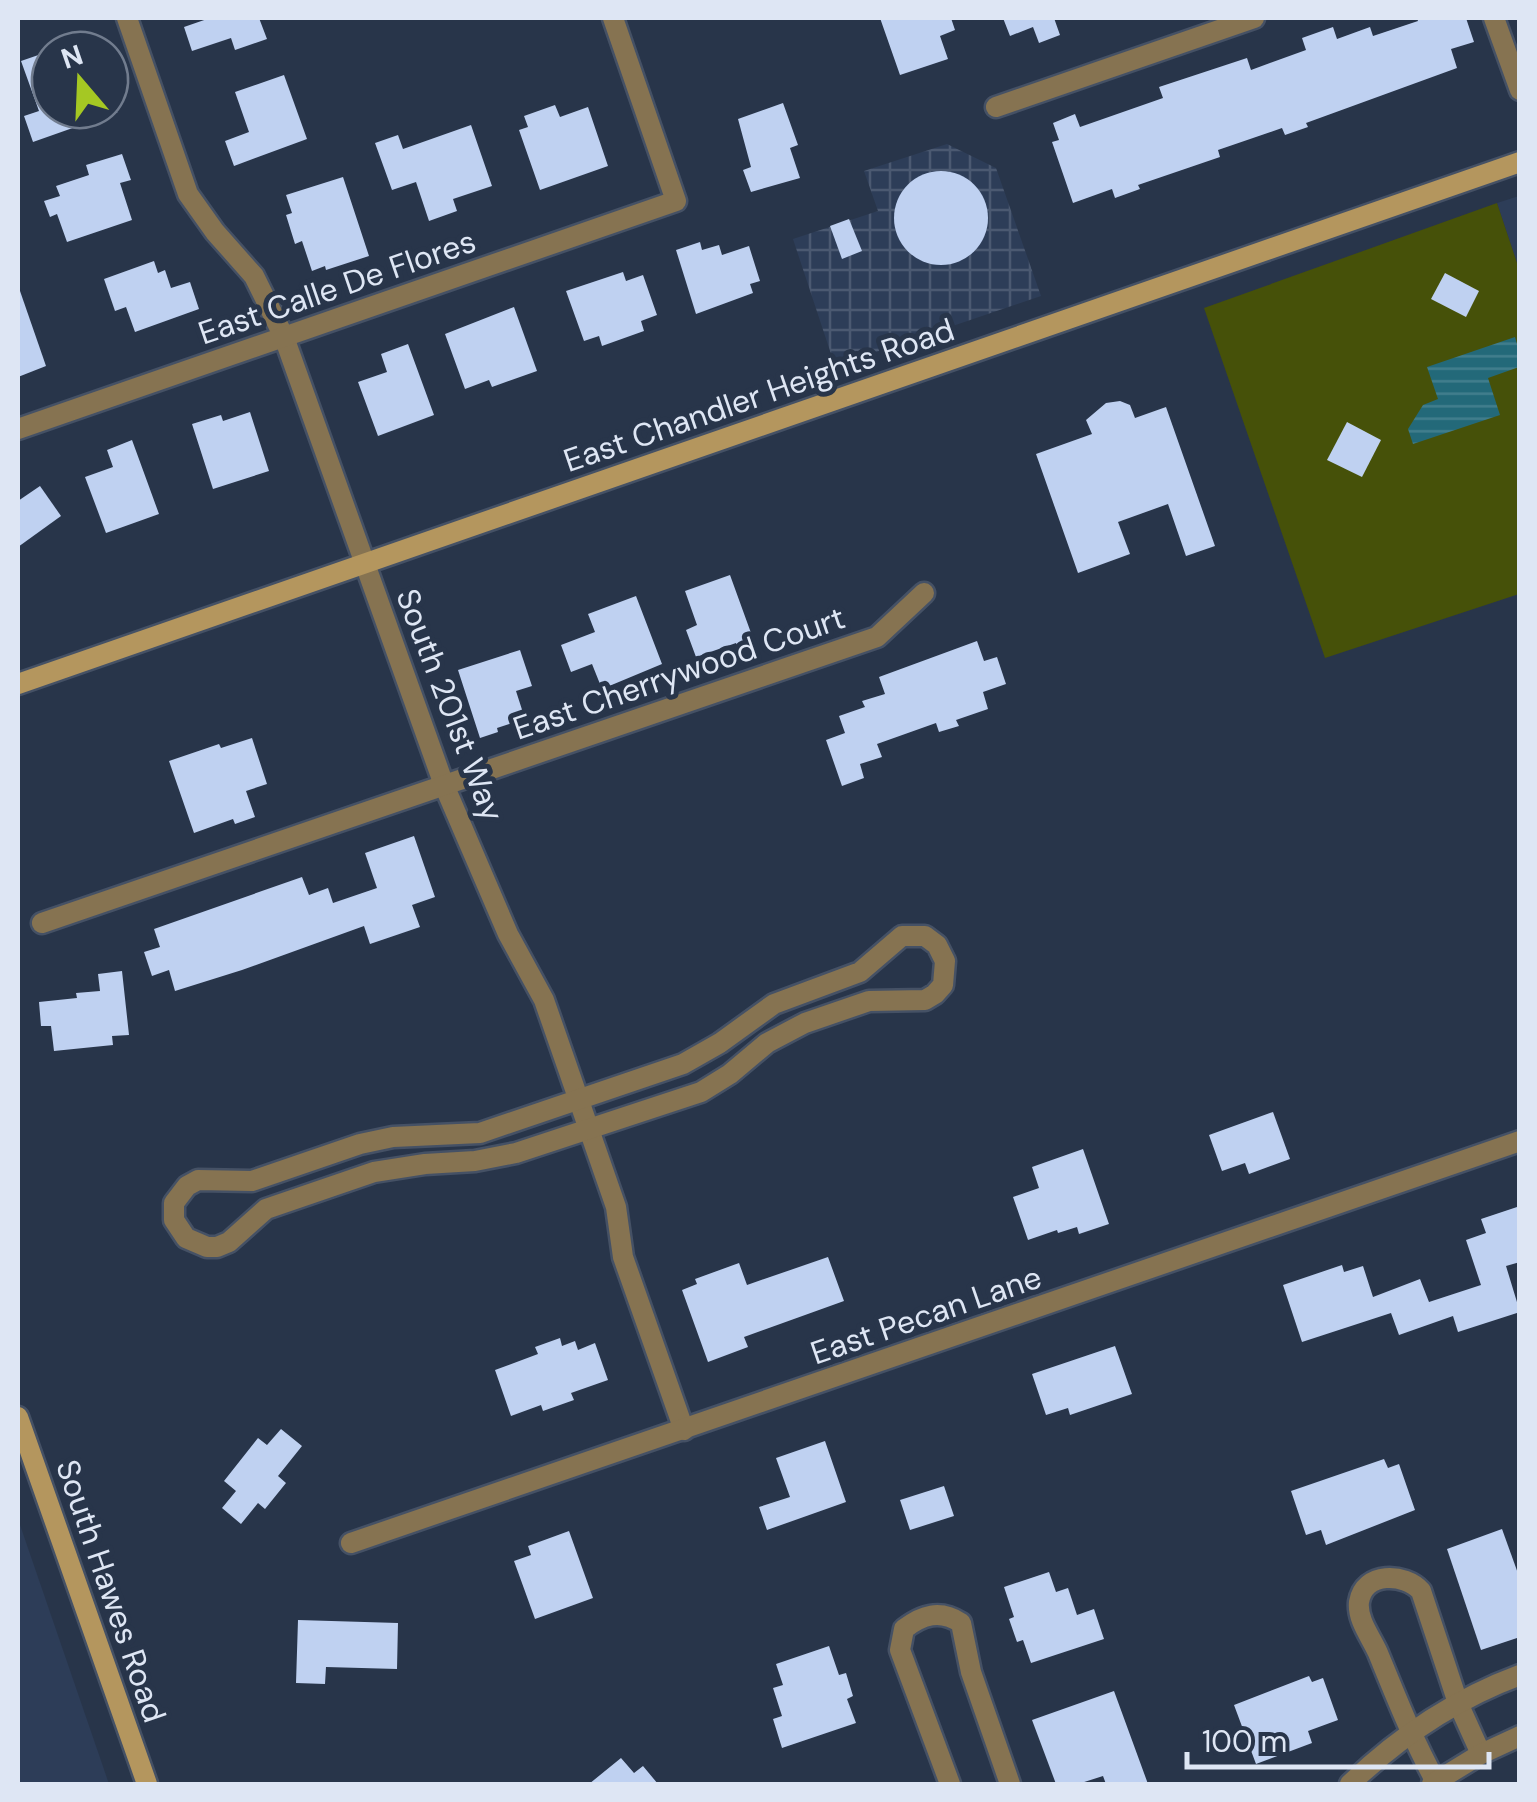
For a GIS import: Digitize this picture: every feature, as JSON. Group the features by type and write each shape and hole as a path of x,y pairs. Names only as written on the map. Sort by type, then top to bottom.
{"main road":[{"name":"East Chandler Heights Road","path":"18,684 1520,162"},
{"name":"South Hawes Road","path":"18,1417 148,1784"}],"street":[{"name":"South 201st Way","path":"126,18 188,194 214,232 254,276 284,337 444,786 508,934 544,1000 616,1208 623,1258 684,1430"},
{"name":"East Calle De Flores","path":"18,429 676,202 612,18"},
{"path":"996,107 1254,18"},
{"path":"1494,18 1520,90"},
{"name":"East Cherrywood Court","path":"42,923 877,636 924,592"},
{"path":"902,936 926,936 942,952 946,972 943,985 925,1000 870,1001 805,1023 766,1043 730,1074 701,1092 589,1131 485,1160 393,1168 300,1196 266,1209 218,1247 186,1238 174,1220 174,1203 187,1186 198,1180 236,1183 393,1137 480,1133 696,1058 748,1020 774,1004 860,972 902,936"},
{"path":"748,1020 766,1043"},
{"path":"480,1133 485,1160"},
{"name":"East Pecan Lane","path":"350,1543 1520,1140"},
{"path":"290,1169 300,1196"},
{"path":"1480,1754 1458,1703 1421,1592 1412,1581 1397,1576 1382,1578 1367,1588 1359,1600 1362,1622 1434,1783 1480,1754 1520,1736"},
{"path":"950,1784 900,1650 904,1629 930,1614 950,1616 960,1623 970,1672 1010,1784"},
{"path":"1350,1784 1410,1734 1458,1703 1520,1675"}],"shaded area":[{"path":"947,144 996,168 1041,296 835,366 793,239 878,211 864,171"},
{"path":"1519,196 1519,269 1497,203"},
{"path":"1515,337 1519,367 1488,378 1500,415 1413,444 1408,429 1423,405 1438,399 1427,367"},
{"path":"18,1519 109,1784 18,1784"}],"green space":[{"path":"1497,203 1519,269 1519,594 1325,658 1204,308"}],"building":[{"path":"210,18 259,18 267,39 235,50 231,38 192,51 184,27"},
{"path":"880,18 951,18 955,30 940,36 948,59 900,75"},
{"path":"1003,18 1054,18 1060,35 1039,43 1033,27 1010,36"},
{"path":"1417,18 1466,18 1474,42 1451,49 1457,68 1306,123 1308,127 1285,135 1282,128 1218,150 1220,157 1138,185 1140,189 1115,198 1112,189 1073,203 1052,142 1059,140 1053,123 1075,114 1080,127 1163,98 1159,87 1247,58 1251,70 1306,50 1302,38 1333,27 1337,39 1370,27 1373,36 1418,21"},
{"path":"30,58 30,86 21,61"},
{"path":"284,75 307,139 234,166 225,141 249,132 235,92"},
{"path":"783,103 798,145 790,148 800,178 751,192 743,170 751,167 738,119"},
{"path":"555,105 560,117 588,107 608,166 540,190 519,130 528,127 524,116"},
{"path":"30,114 30,130 67,130 33,142 24,116"},
{"path":"471,125 492,186 453,199 457,211 429,221 416,182 392,190 375,143 398,135 403,149"},
{"path":"122,154 131,180 120,183 132,220 67,242 57,214 50,217 44,201 60,196 56,186 89,175 86,165"},
{"path":"941,171 959,174 974,185 985,200 985,236 974,251 959,262 941,265 923,262 908,251 897,236 894,218 897,200 908,185 923,174"},
{"path":"343,177 369,256 312,271 302,241 295,244 286,215 292,213 286,195"},
{"path":"849,219 862,251 842,259 830,226"},
{"path":"700,242 702,250 719,245 722,255 749,246 760,281 750,284 753,293 696,314 676,250"},
{"path":"154,261 158,273 165,270 171,288 190,282 199,309 135,332 126,307 115,311 104,279"},
{"path":"623,272 626,281 643,275 657,315 641,321 644,331 602,346 599,336 584,341 566,291"},
{"path":"1445,273 1479,291 1466,317 1431,299"},
{"path":"18,292 46,366 18,377"},
{"path":"514,307 537,371 492,387 489,380 465,389 445,334"},
{"path":"408,344 434,415 378,436 358,382 387,372 381,354"},
{"path":"1120,401 1130,405 1135,418 1166,407 1215,546 1186,556 1168,504 1118,522 1130,554 1078,573 1036,454 1092,434 1086,420 1106,403"},
{"path":"250,412 269,471 213,489 192,424 221,415 223,421"},
{"path":"1347,422 1381,440 1362,477 1327,460"},
{"path":"132,440 159,514 106,533 85,477 113,467 107,450"},
{"path":"40,486 61,516 18,547 18,501"},
{"path":"730,575 755,644 738,649 736,643 696,657 686,630 697,625 685,591"},
{"path":"636,596 662,664 602,689 592,664 571,672 561,645 595,632 588,614"},
{"path":"977,641 984,661 997,657 1006,684 983,692 988,709 956,720 959,726 939,732 936,723 877,744 882,757 860,764 864,778 842,786 826,740 845,733 839,716 865,707 862,701 885,694 879,677"},
{"path":"520,650 532,686 516,691 525,719 480,738 458,670"},
{"path":"252,738 267,784 246,791 255,817 235,824 233,819 194,833 169,761 219,744 221,748"},
{"path":"414,836 435,897 412,905 420,927 370,944 364,926 175,991 169,970 152,976 144,952 160,947 154,929 302,877 309,895 328,888 333,903 377,888 365,853"},
{"path":"122,971 129,1035 112,1036 113,1045 54,1051 51,1026 41,1026 39,1002 100,991 98,974"},
{"path":"1273,1112 1290,1159 1249,1174 1245,1163 1222,1171 1209,1135"},
{"path":"1083,1149 1109,1224 1079,1234 1077,1227 1058,1233 1057,1230 1028,1240 1013,1197 1039,1188 1032,1167"},
{"path":"1520,1206 1520,1262 1506,1266 1520,1312 1458,1332 1453,1316 1399,1335 1391,1313 1302,1342 1283,1285 1342,1265 1344,1272 1363,1266 1373,1297 1420,1279 1429,1302 1481,1285 1466,1240 1486,1233 1481,1219"},
{"path":"828,1257 844,1301 744,1337 748,1347 708,1362 682,1290 697,1284 695,1279 739,1263 747,1285"},
{"path":"560,1338 562,1346 575,1341 578,1350 595,1343 608,1380 571,1393 574,1400 543,1411 541,1405 511,1416 495,1370 538,1354 535,1347"},
{"path":"1115,1346 1132,1394 1070,1415 1068,1408 1046,1415 1032,1374"},
{"path":"281,1429 302,1446 278,1476 286,1483 265,1509 258,1503 241,1524 222,1508 236,1491 224,1481 258,1438 267,1445"},
{"path":"825,1441 846,1502 767,1530 759,1507 790,1497 776,1458"},
{"path":"1384,1459 1388,1468 1399,1464 1415,1510 1326,1545 1321,1530 1306,1535 1291,1491"},
{"path":"944,1486 954,1516 910,1530 900,1500"},
{"path":"1502,1529 1520,1579 1520,1637 1481,1650 1447,1549"},
{"path":"569,1531 593,1598 535,1619 514,1561 531,1555 528,1546"},
{"path":"1049,1572 1056,1592 1068,1588 1077,1615 1094,1609 1104,1639 1031,1663 1023,1640 1017,1642 1004,1587"},
{"path":"298,1620 398,1623 397,1669 326,1667 325,1684 296,1683"},
{"path":"829,1646 839,1675 846,1673 853,1696 847,1699 856,1723 782,1748 773,1719 782,1716 773,1688 783,1685 776,1664"},
{"path":"1309,1676 1312,1682 1323,1678 1338,1720 1308,1731 1312,1743 1256,1764 1234,1705"},
{"path":"1114,1691 1148,1784 1106,1784 1103,1776 1078,1784 1056,1784 1032,1720"},
{"path":"621,1758 634,1773 643,1766 658,1784 589,1784"}]}
